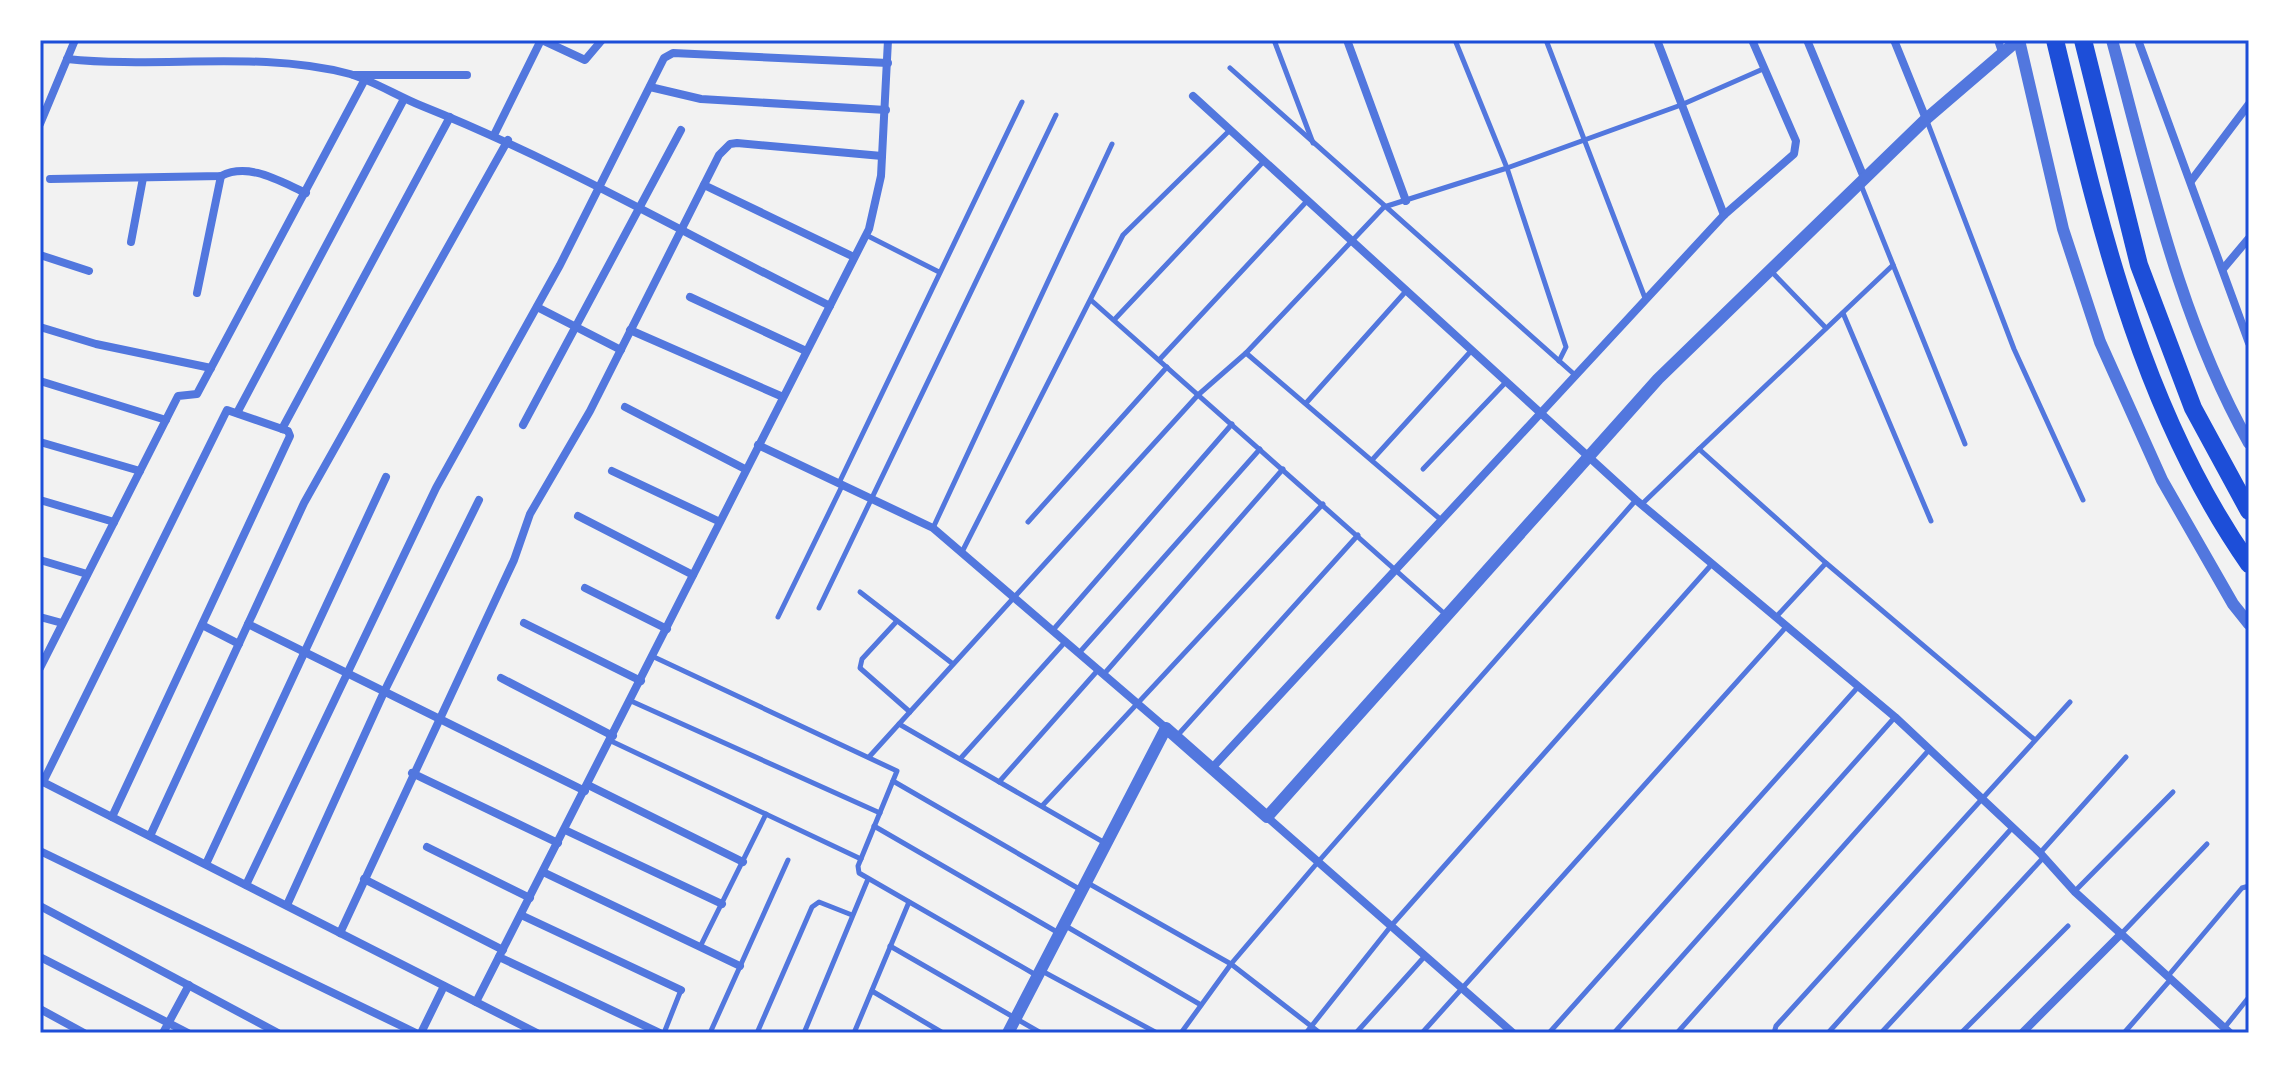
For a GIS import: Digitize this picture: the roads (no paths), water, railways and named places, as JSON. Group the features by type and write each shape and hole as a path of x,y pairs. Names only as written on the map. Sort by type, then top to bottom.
{"highway":[{"path":"2055,40 2107,255 2165,416 2218,520 2249,564"},
{"path":"2083,40 2139,265 2193,408 2249,511"}],"street":[{"path":"40,124 75,40"},
{"path":"494,135 542,40 585,60 602,40"},
{"path":"476,1002 866,235 881,176 888,40"},
{"path":"1347,40 1406,201"},
{"path":"1657,40 1724,215"},
{"path":"1212,768 1645,298 1724,215 1789,159 1796,148 1752,40"},
{"path":"1807,40 1863,182"},
{"path":"1894,40 1926,119"},
{"path":"1267,817 1658,379 2000,46 2018,40 2063,229 2100,342 2162,480 2233,604 2249,624"},
{"path":"2113,40 2164,237 2203,344 2249,443"},
{"path":"2138,40 2249,343"},
{"path":"246,885 345,672 436,488 537,307 664,58 673,53 888,63"},
{"path":"67,59 109,63 263,62 353,75 467,75"},
{"path":"353,75 404,99 508,140 680,232 830,306"},
{"path":"40,668 179,394 196,396 364,81"},
{"path":"650,87 701,99 886,110"},
{"path":"1193,96 1639,502 1895,717 2042,855 2075,892 2227,1031"},
{"path":"237,413 404,99"},
{"path":"2191,181 2249,104"},
{"path":"282,429 450,117"},
{"path":"523,425 681,130"},
{"path":"150,836 248,624 343,430 508,140"},
{"path":"340,933 437,718 514,560 530,514 621,350 719,155 730,144 882,156"},
{"path":"50,179 221,176 236,171 257,172 306,193"},
{"path":"197,293 221,176"},
{"path":"131,242 143,178"},
{"path":"704,185 854,257"},
{"path":"2223,269 2249,238"},
{"path":"40,255 89,271"},
{"path":"690,297 806,351"},
{"path":"537,307 621,350"},
{"path":"40,327 96,344 211,368"},
{"path":"630,330 783,397"},
{"path":"40,381 166,420"},
{"path":"625,407 745,469"},
{"path":"112,817 290,436 282,429 227,410 42,781 112,817 206,864 246,885 287,905 537,1033"},
{"path":"40,442 140,471"},
{"path":"758,445 933,528 1171,732 1513,1033"},
{"path":"612,471 718,521"},
{"path":"206,864 386,477"},
{"path":"40,500 114,522"},
{"path":"287,905 384,692 479,500"},
{"path":"578,516 693,575"},
{"path":"40,560 87,574"},
{"path":"585,588 667,629"},
{"path":"40,617 62,623"},
{"path":"524,623 641,681"},
{"path":"248,624 437,718 743,862"},
{"path":"202,625 239,644"},
{"path":"501,678 612,738"},
{"path":"1008,1033 1106,843 1171,732"},
{"path":"412,773 558,843"},
{"path":"565,830 722,904"},
{"path":"427,847 530,898"},
{"path":"40,851 418,1033 444,986"},
{"path":"543,872 740,966"},
{"path":"364,879 501,953 662,1033"},
{"path":"40,906 278,1033"},
{"path":"521,915 681,990"},
{"path":"2022,1033 2121,934"},
{"path":"40,957 188,1033"},
{"path":"163,1033 189,985"},
{"path":"40,1009 84,1033"}],"lane":[{"path":"1274,40 1314,144"},
{"path":"1455,40 1507,168 1566,347 1559,361"},
{"path":"1546,40 1645,298"},
{"path":"1230,68 1575,375"},
{"path":"869,757 1198,395 1246,353 1384,207 1507,168 1681,105 1763,69"},
{"path":"778,617 1022,102"},
{"path":"819,608 1056,115"},
{"path":"1926,119 2014,349 2083,500"},
{"path":"962,552 1129,226 1230,130"},
{"path":"933,528 1112,144"},
{"path":"1114,320 1264,161"},
{"path":"1863,182 1965,444"},
{"path":"1159,360 1307,200"},
{"path":"866,235 939,272"},
{"path":"1181,1033 1231,964 1318,862 1639,502 1893,265"},
{"path":"1770,271 1826,328"},
{"path":"1307,402 1407,290"},
{"path":"1092,301 1447,615"},
{"path":"1843,313 1931,521"},
{"path":"1372,460 1472,350"},
{"path":"1246,353 1307,402 1440,519"},
{"path":"1028,522 1167,367"},
{"path":"1423,469 1507,381"},
{"path":"1053,630 1232,424"},
{"path":"1079,653 1260,449"},
{"path":"1699,449 1826,563 2035,740"},
{"path":"999,782 1283,469"},
{"path":"1042,806 1323,504"},
{"path":"1171,732 1358,535"},
{"path":"1776,617 1826,563"},
{"path":"1306,1033 1391,926 1712,564"},
{"path":"860,592 953,664"},
{"path":"897,621 862,659 860,668 910,712"},
{"path":"1422,1033 1786,627"},
{"path":"960,759 1065,641"},
{"path":"654,657 897,771 857,869 868,879 909,902 1157,1033"},
{"path":"1549,1033 1858,687"},
{"path":"631,701 880,813"},
{"path":"1774,1033 1776,1026 2070,702"},
{"path":"1614,1033 1895,717"},
{"path":"899,724 1106,843"},
{"path":"612,738 861,859"},
{"path":"1677,1033 1929,750"},
{"path":"1881,1033 2126,757"},
{"path":"893,781 1231,964 1320,1033"},
{"path":"2075,892 2173,792"},
{"path":"700,947 766,814"},
{"path":"874,826 1201,1005"},
{"path":"1828,1033 2012,828"},
{"path":"2121,934 2207,844"},
{"path":"710,1033 788,860"},
{"path":"804,1033 868,879"},
{"path":"2124,1033 2242,888 2249,886"},
{"path":"854,1033 909,902"},
{"path":"757,1033 812,907 823,903 852,915"},
{"path":"1961,1033 2068,926"},
{"path":"890,946 1041,1033"},
{"path":"1356,1033 1425,956"},
{"path":"662,1033 681,997 681,990"},
{"path":"872,991 943,1033"},
{"path":"2227,1031 2249,997"}]}
